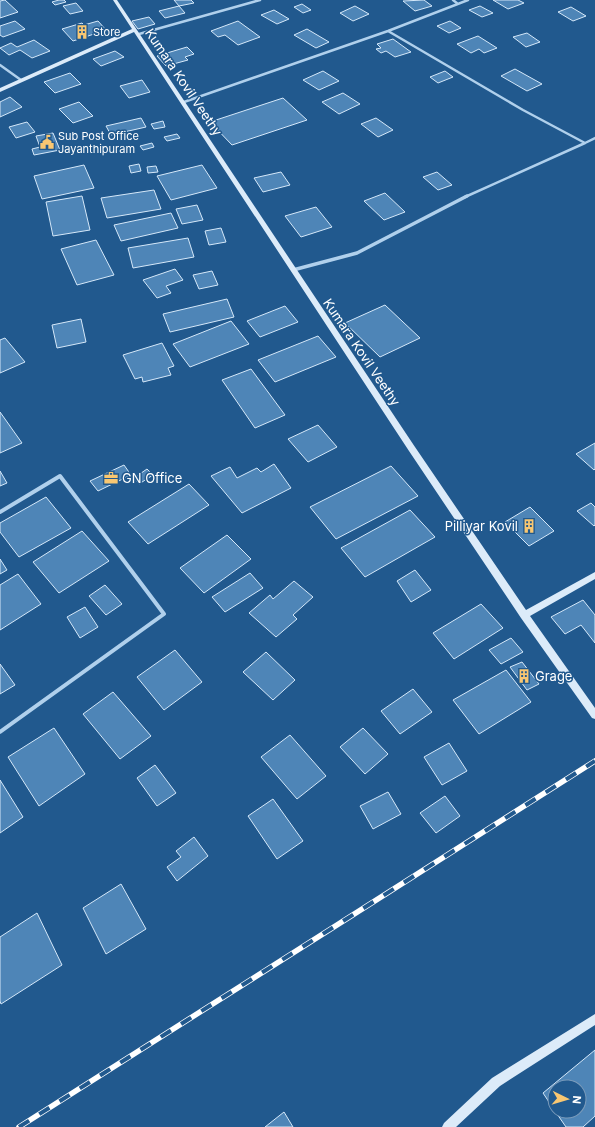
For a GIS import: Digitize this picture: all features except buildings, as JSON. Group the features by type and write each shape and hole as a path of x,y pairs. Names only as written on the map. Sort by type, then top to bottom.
{"main road":[{"name":"Kumara Kovil Veethy","path":"115,0 184,102 292,270 524,615 595,715"},
{"path":"0,90 137,32"},
{"path":"524,615 595,576"},
{"path":"448,1127 496,1082 595,1019"}],"street":[{"path":"137,32 260,0"},
{"path":"453,0 458,4"},
{"path":"184,102 388,31 468,0"},
{"path":"388,31 523,110 585,143"},
{"path":"0,65 21,80"},
{"path":"292,270 357,253 481,189 595,138"},
{"path":"0,512 60,476 164,614 0,732"}],"railway":[{"path":"19,1127 595,761"}],"place":[{"name":"Store","path":"82,32"},
{"name":"Sub Post Office Jayanthipuram","path":"47,142"},
{"name":"GN Office","path":"111,478"},
{"name":"Pilliyar Kovil","path":"529,526"},
{"name":"Grage","path":"524,676"}]}
